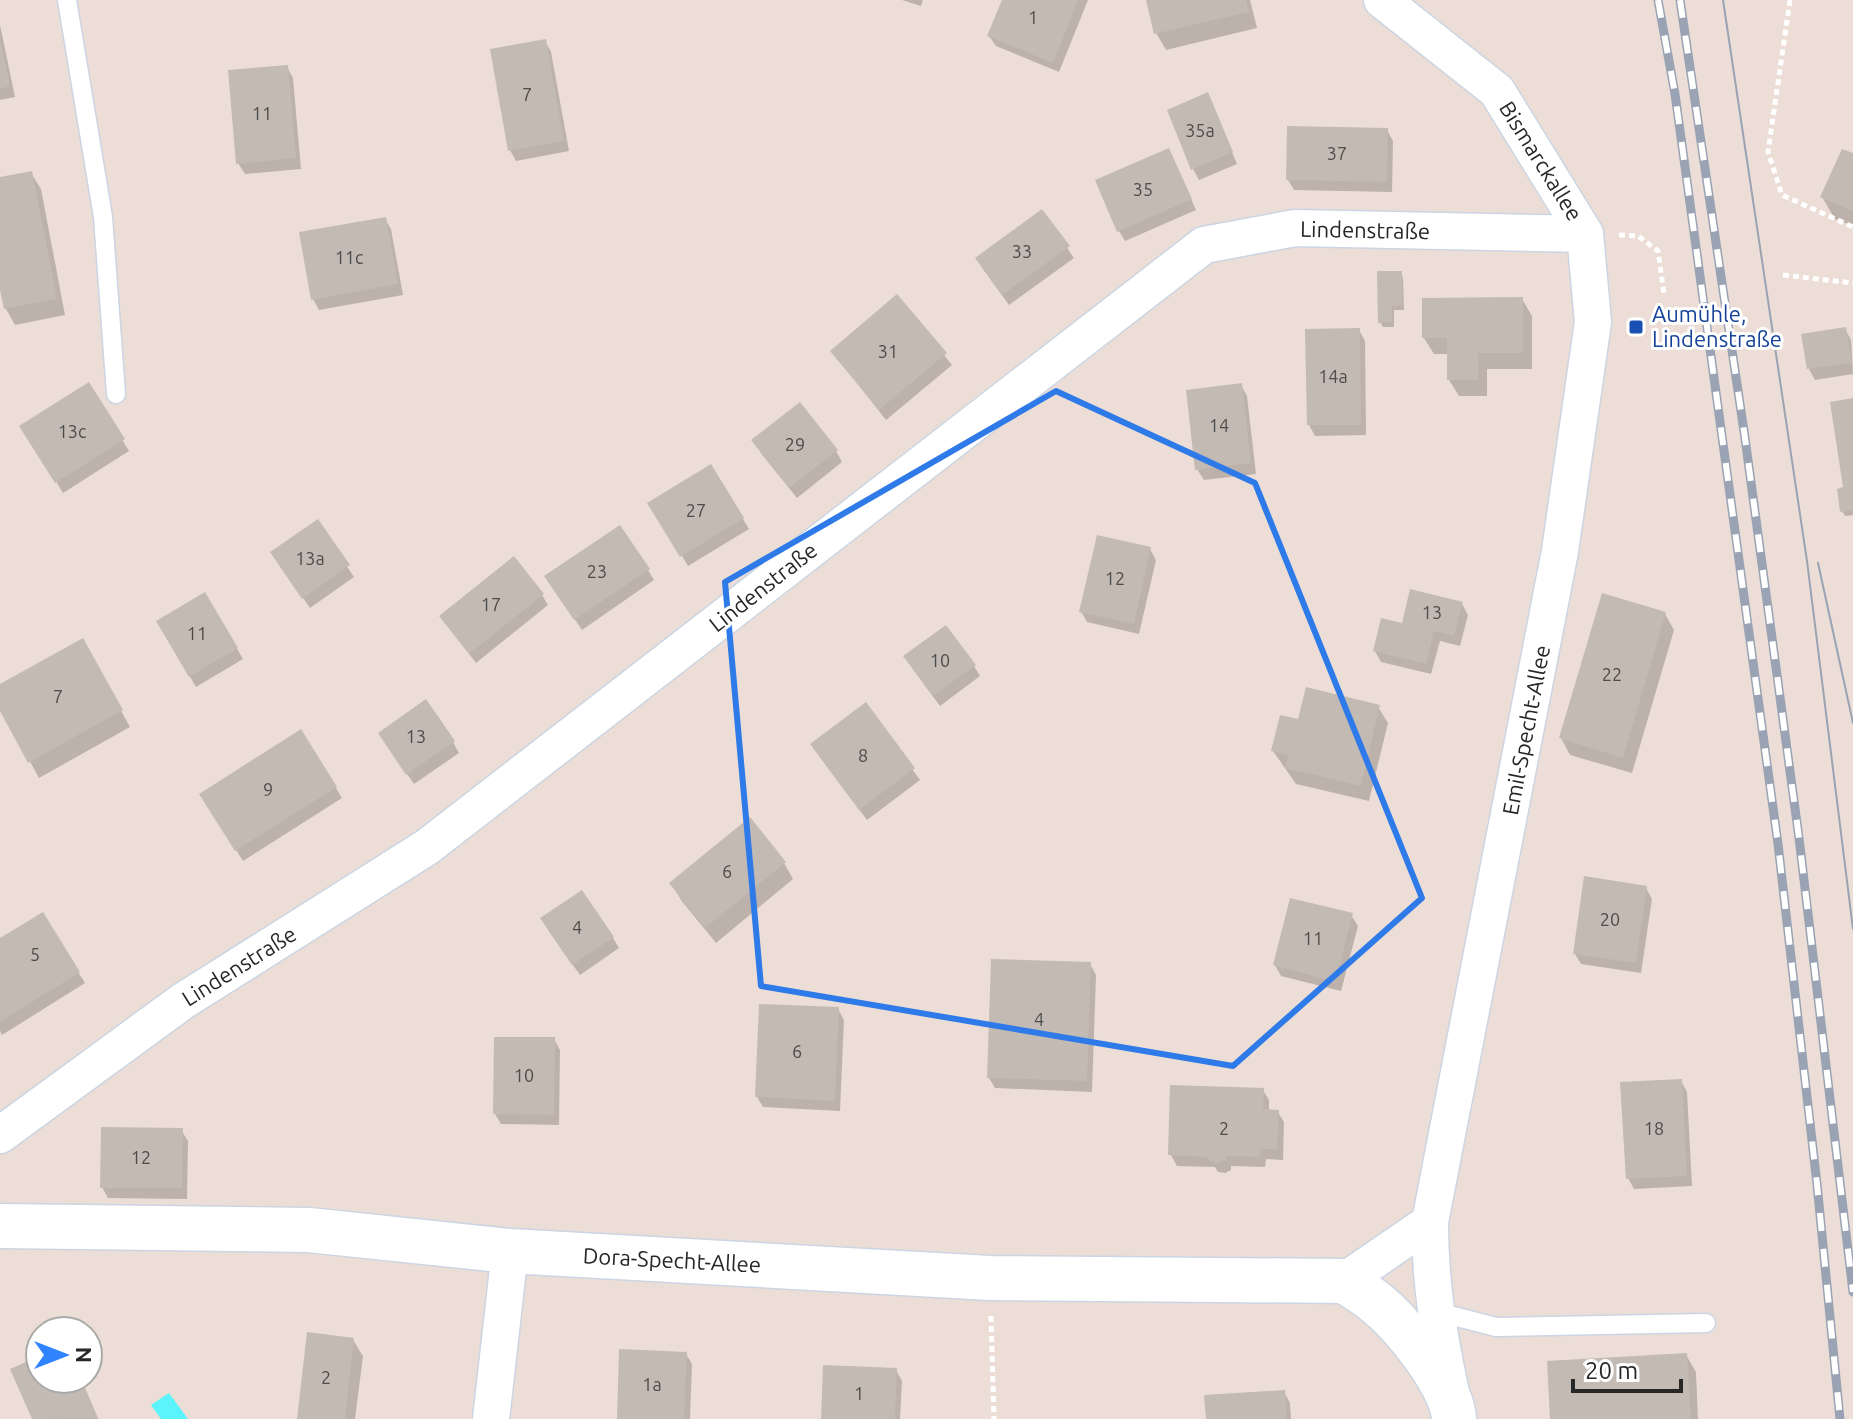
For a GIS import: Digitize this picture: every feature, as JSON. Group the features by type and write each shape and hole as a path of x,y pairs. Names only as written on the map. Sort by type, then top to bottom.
{"street":[{"name":"Bismarckallee","path":"1382,0 1497,91 1585,234"},
{"name":"Lindenstraße","path":"0,1135 183,1001 427,847 1204,245 1295,228 1585,234"},
{"name":"Emil-Specht-Allee","path":"1454,1414 1434,1311 1430,1222 1560,551 1593,322 1585,234"},
{"path":"1344,1281 1430,1222"},
{"name":"Dora-Specht-Allee","path":"0,1226 309,1230 510,1251 990,1278 1344,1281"},
{"path":"491,1419 510,1251"},
{"name":"Emil-Specht-Allee","path":"1344,1281 1378,1303 1407,1335 1433,1367 1454,1414"}],"lane":[{"path":"67,0 103,217 116,394"},
{"path":"1434,1311 1496,1327 1706,1323"}],"path":[{"path":"1790,0 1768,152 1782,195 1853,227"},
{"path":"1658,251 1664,294"},
{"path":"1783,275 1853,283"},
{"path":"990,1278 994,1419"}],"highlighted area":[{"path":"1056,391 1255,483 1422,898 1233,1066 761,986 725,582"}],"water":[{"path":"169,1393 188,1419 161,1419 151,1405"}],"building":[{"path":"1002,0 1078,0 1053,63 987,36"},
{"path":"1146,0 1246,0 1249,12 1154,34"},
{"path":"546,39 564,141 508,151 490,49"},
{"path":"0,44 10,86 0,89"},
{"path":"288,65 296,158 236,164 228,70"},
{"path":"1208,92 1233,152 1191,170 1167,110"},
{"path":"1287,126 1388,128 1387,182 1286,180"},
{"path":"1169,148 1192,199 1117,232 1095,180"},
{"path":"1842,149 1853,153 1853,211 1820,197"},
{"path":"32,171 57,299 4,309 0,290 0,177"},
{"path":"1042,209 1070,246 1002,295 975,258"},
{"path":"386,217 398,284 311,300 299,232"},
{"path":"1377,271 1402,271 1402,306 1392,306 1392,322 1378,323"},
{"path":"897,294 947,353 879,410 830,351"},
{"path":"1523,297 1523,353 1478,353 1478,380 1447,380 1447,338 1422,338 1422,298"},
{"path":"1846,327 1852,363 1807,369 1801,334"},
{"path":"1360,328 1361,425 1307,425 1305,329"},
{"path":"89,382 125,439 55,483 19,426"},
{"path":"1242,383 1251,463 1195,470 1186,390"},
{"path":"1853,398 1853,510 1840,512 1837,489 1843,487 1830,402"},
{"path":"800,402 838,450 789,488 751,440"},
{"path":"711,464 744,518 680,557 647,503"},
{"path":"318,519 350,565 302,599 270,552"},
{"path":"620,525 650,569 574,620 544,576"},
{"path":"1097,535 1151,547 1134,624 1079,612"},
{"path":"514,556 544,594 469,654 439,616"},
{"path":"1410,589 1463,602 1454,636 1434,631 1426,664 1373,651 1381,618 1402,623"},
{"path":"205,592 238,648 189,677 156,621"},
{"path":"1602,593 1666,612 1623,758 1559,738"},
{"path":"946,625 976,665 933,696 903,656"},
{"path":"83,638 123,710 28,763 0,711 0,684"},
{"path":"1306,687 1380,705 1361,786 1285,768 1288,755 1271,751 1280,715 1298,719"},
{"path":"426,699 455,741 406,775 378,733"},
{"path":"866,702 915,768 859,810 810,744"},
{"path":"301,729 337,787 235,851 199,794"},
{"path":"750,817 786,862 705,928 669,883"},
{"path":"1584,876 1647,886 1636,963 1573,954"},
{"path":"582,890 614,937 572,965 540,918"},
{"path":"1290,898 1353,913 1335,982 1273,965"},
{"path":"43,912 80,972 0,1022 0,938"},
{"path":"991,959 1091,962 1087,1081 987,1078"},
{"path":"759,1004 839,1007 835,1101 755,1097"},
{"path":"494,1037 555,1037 554,1115 493,1114"},
{"path":"1682,1079 1687,1176 1626,1179 1620,1082"},
{"path":"1170,1085 1264,1088 1263,1109 1279,1110 1277,1149 1261,1149 1260,1157 1226,1156 1219,1163 1209,1161 1207,1157 1168,1155"},
{"path":"101,1127 183,1128 182,1188 100,1188"},
{"path":"307,1332 354,1338 345,1419 297,1419"},
{"path":"619,1349 687,1352 684,1419 617,1419"},
{"path":"1687,1353 1691,1419 1550,1419 1547,1361"},
{"path":"24,1363 24,1395 88,1395 98,1418 32,1419 10,1369"},
{"path":"823,1365 897,1368 895,1419 821,1419"},
{"path":"1285,1390 1287,1419 1206,1419 1204,1395"}],"tram line":[{"path":"1723,0 1807,561 1853,929"},
{"path":"1818,563 1853,723"}],"railway":[{"path":"1658,0 1675,94 1778,844 1840,1419"},
{"path":"1680,0 1745,438 1799,838 1853,1292"}],"place":[{"name":"Aumühle, Lindenstraße","path":"1636,327"}]}
